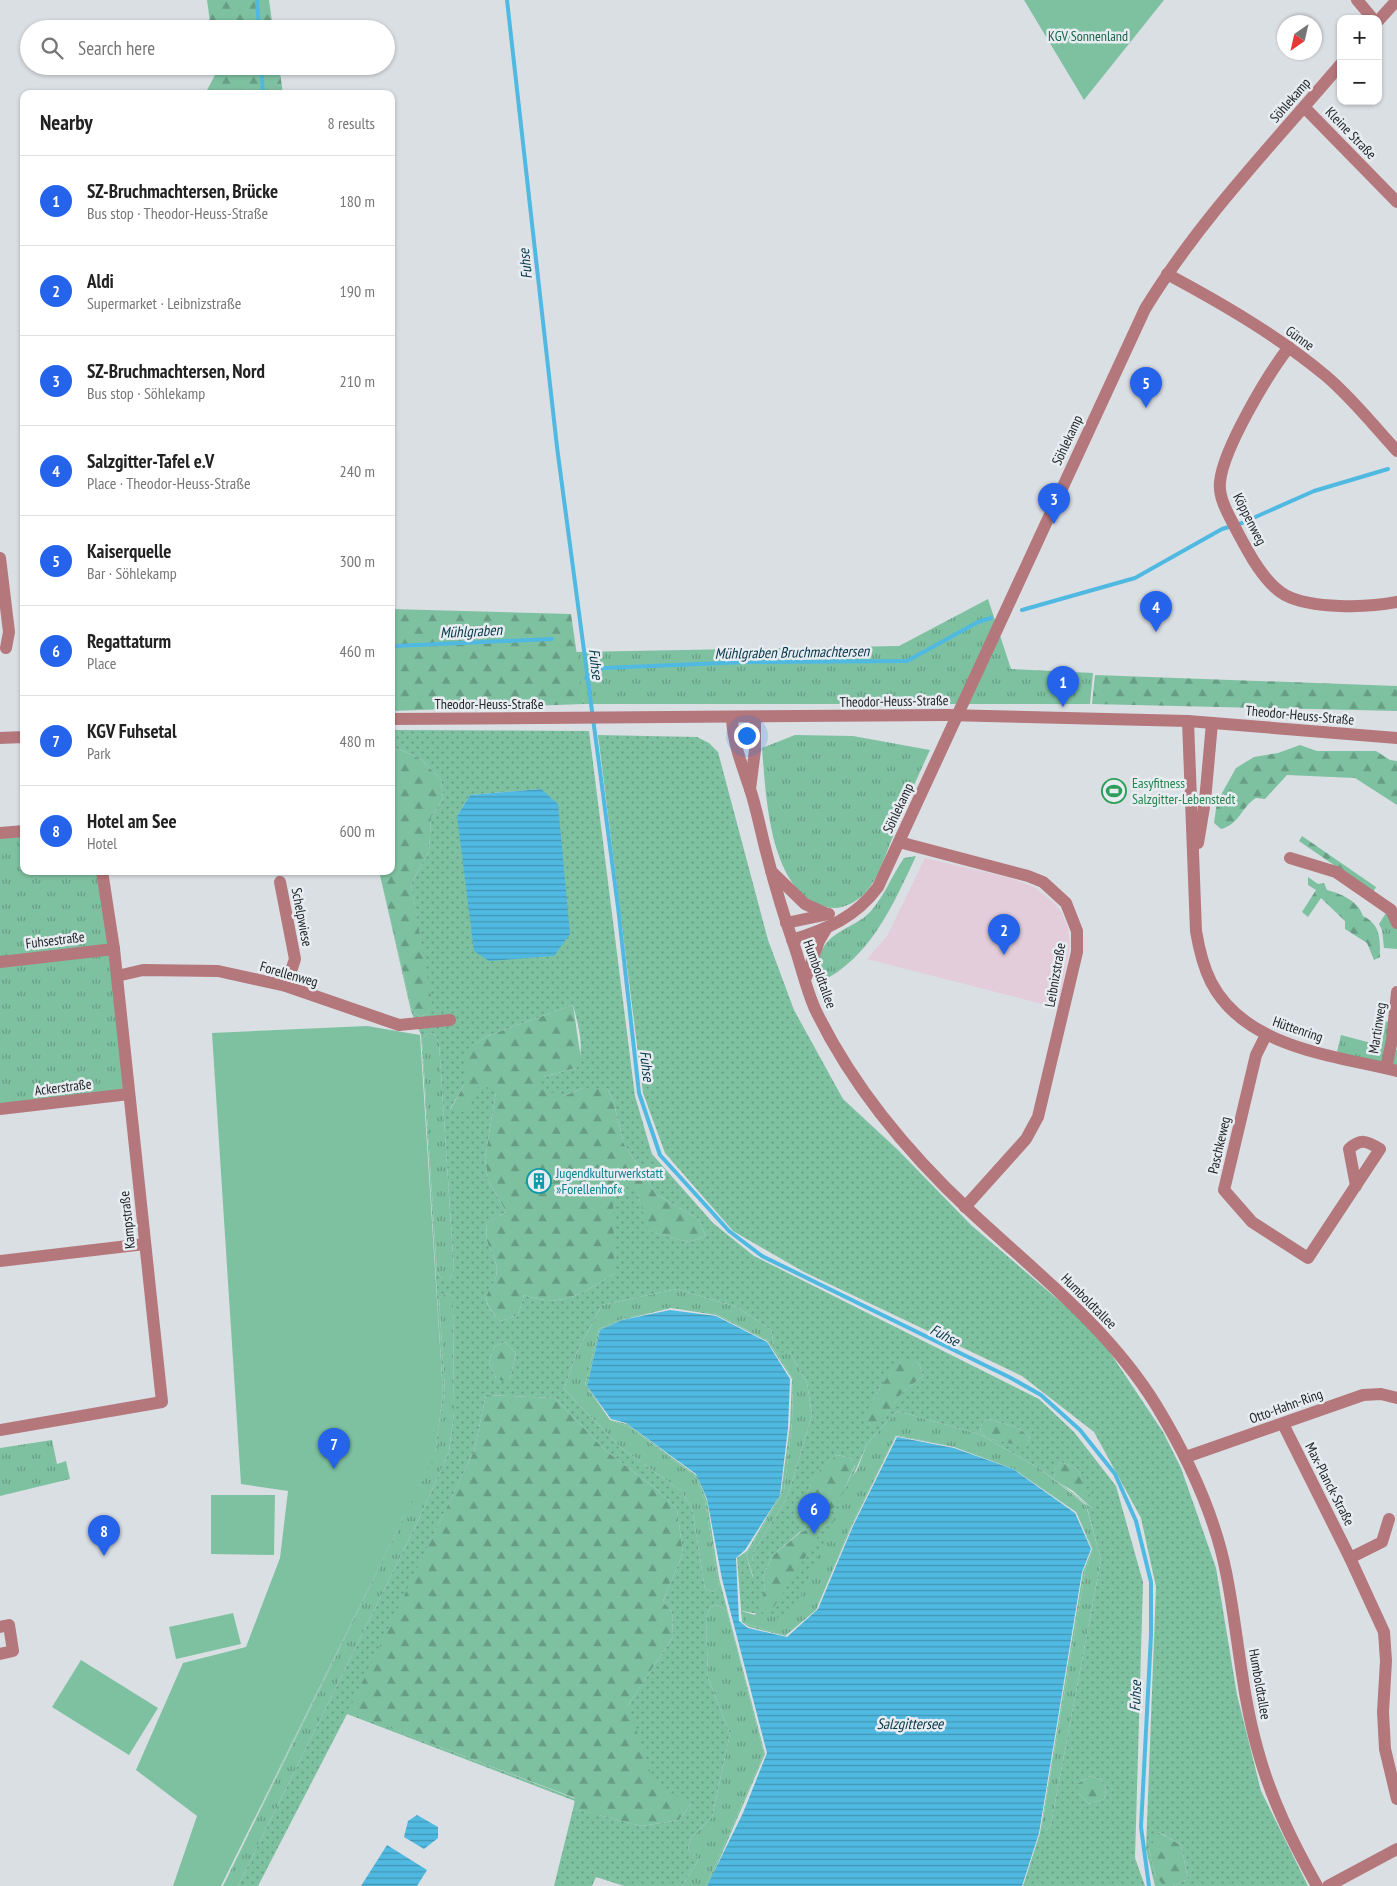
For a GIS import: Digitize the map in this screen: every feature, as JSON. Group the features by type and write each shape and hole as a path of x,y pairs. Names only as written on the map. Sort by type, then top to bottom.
{"street":[{"path":"1357,0 1370,15"},
{"path":"1382,17 1397,0"},
{"name":"Söhlekamp","path":"792,940 826,929 865,904 878,888 1114,374 1146,309 1187,245 1337,69"},
{"name":"Kleine Straße","path":"1304,107 1397,202"},
{"name":"Günne","path":"1167,274 1220,303 1289,347 1328,378 1397,451"},
{"name":"Köppenweg","path":"1289,347 1264,384 1223,468 1220,483 1227,511 1262,572 1273,586 1284,594 1301,602 1336,605 1382,605 1397,602"},
{"path":"0,558 9,632 6,648"},
{"name":"Theodor-Heuss-Straße","path":"395,719 755,718 947,715 1188,721 1397,738"},
{"name":"Humboldtallee","path":"732,718 735,745 750,789 770,871 813,1005 863,1090 908,1148 965,1207 1070,1300 1119,1353 1154,1402 1186,1457 1209,1513 1225,1569 1246,1697 1257,1750 1279,1811 1294,1845 1317,1886"},
{"name":"Humboldtallee","path":"750,789 755,750 755,718"},
{"name":"Hüttenring","path":"1188,721 1195,863 1196,931 1201,956 1211,982 1223,1000 1243,1020 1266,1035 1301,1048 1391,1070"},
{"name":"Hüttenring","path":"1195,863 1205,801 1212,723"},
{"path":"0,738 20,737"},
{"path":"0,833 20,831"},
{"name":"Leibnizstraße","path":"899,842 1028,876 1043,882 1066,903 1077,931 1078,952 1038,1117 1026,1139 965,1207"},
{"path":"1290,858 1336,872 1391,910 1397,923"},
{"path":"770,871 805,904 826,914"},
{"name":"Kampstraße","path":"0,1430 162,1402 114,948 103,875"},
{"name":"Schelpwiese","path":"280,882 295,960 286,986"},
{"path":"786,923 826,914 849,915"},
{"path":"805,980 819,941 826,929"},
{"name":"Fuhsestraße","path":"0,962 114,948"},
{"name":"Forellenweg","path":"117,976 143,970 218,971 286,986 399,1025 450,1020"},
{"name":"Martinweg","path":"1391,1070 1397,992"},
{"name":"Paschkeweg","path":"1266,1035 1256,1055 1224,1190 1252,1222 1308,1258 1356,1186"},
{"name":"Ackerstraße","path":"0,1109 129,1094"},
{"path":"0,1260 145,1244"},
{"name":"Otto-Hahn-Ring","path":"1186,1457 1363,1395 1381,1394 1397,1398"},
{"name":"Max-Planck-Straße","path":"1282,1424 1350,1558 1384,1632 1392,1660 1383,1712 1385,1749 1397,1799"},
{"path":"1350,1558 1382,1542 1389,1519"},
{"path":"0,1627 9,1625 13,1651 0,1654"},
{"path":"1328,1886 1397,1849"}],"shaded area":[{"path":"925,858 1011,878 1034,887 1052,901 1062,913 1068,928 1070,947 1058,1008 867,959 887,936"}],"green space":[{"path":"207,0 269,0 272,20 210,20"},
{"name":"KGV Sonnenland","path":"1024,0 1164,0 1084,100"},
{"path":"215,75 280,75 282,90 207,90"},
{"path":"988,599 1011,669 1093,673 1090,704 584,704 575,652 899,646"},
{"path":"395,609 571,614 584,704 395,711"},
{"path":"1095,675 1397,686 1397,711 1092,704"},
{"path":"395,730 589,731 635,1096 652,1154 713,1223 754,1256 1039,1399 1074,1432 1116,1486 1143,1582 1135,1858 1145,1886 1023,1886 1040,1833 1083,1572 1092,1549 1076,1512 1093,1549 1085,1572 1042,1825 1047,1830 1051,1824 1101,1560 1086,1504 1039,1468 979,1434 897,1411 867,1444 798,1602 780,1618 742,1611 744,1623 785,1636 749,1627 742,1622 737,1558 747,1551 781,1493 790,1425 792,1379 767,1341 716,1315 671,1308 622,1320 600,1330 587,1386 610,1420 627,1424 697,1476 707,1501 719,1578 765,1754 708,1886 706,1886 764,1754 727,1611 718,1605 710,1607 706,1618 708,1678 730,1734 712,1817 691,1838 688,1849 699,1859 682,1886 624,1886 596,1877 592,1886 554,1886 575,1801 347,1714 258,1886 238,1886 416,1525 449,1452 454,1412 453,1297 446,1293 439,1298 445,1393 437,1453 222,1886 435,1453 443,1393 421,1035 411,1011 380,875 412,1011 420,1017 428,1013 432,1003 411,884 429,851 431,818 443,798 441,780 421,759 399,749 395,750","holes":["541,789 457,816 470,795","573,1005 581,1046 579,1061 576,1068 543,1077 541,1089 564,1096 583,1088 607,1088 613,1100 624,1144 656,1194 698,1219 706,1236 689,1242 648,1231 638,1194 623,1184 613,1189 614,1274 582,1293 561,1300 538,1299 524,1295 518,1315 500,1321 487,1303 487,1296 497,1273 496,1264 487,1243 487,1223 506,1212 488,1180 485,1158 496,1092 480,1083 467,1113 450,1109 464,1085 465,1051 487,1036","428,1033 434,1034 439,1043 454,1271 449,1279 442,1279 437,1272 422,1039","677,1289 737,1307 771,1330 774,1345 780,1353 789,1351 807,1383 812,1415 787,1498 752,1554 753,1578 746,1555 784,1491 792,1423 793,1379 769,1341 717,1314 671,1306 622,1319 599,1329 585,1385 610,1420 629,1427 696,1477 705,1501 719,1587 713,1592 705,1589 692,1508 681,1491 620,1447 564,1389 577,1352 602,1305","505,1342 516,1353 510,1378 503,1381 496,1378 489,1363 494,1347","904,1359 919,1363 923,1376 902,1393 879,1425 871,1425 865,1419 876,1395 897,1365","486,1395 555,1398 605,1450 655,1488 677,1509 683,1553 663,1601 672,1612 673,1637 628,1705 654,1783 691,1804 679,1820 642,1826 575,1809 576,1799 348,1712 474,1451","990,1419 1018,1428 1030,1437 1026,1447 987,1438 980,1431 982,1423","837,1455 851,1458 855,1466 837,1506 819,1516 805,1508 811,1484 824,1466","1061,1462 1077,1469 1095,1506 1092,1508 1055,1479 1054,1471","813,1528 818,1537 774,1607 763,1613 758,1607 765,1589 763,1577 772,1556 800,1532","1090,1776 1102,1780 1106,1790 1104,1799 1089,1804 1078,1793 1078,1783"]},
{"path":"598,735 697,737 709,743 718,752 768,940 794,1010 843,1099 898,1150 971,1225 1097,1333 1163,1432 1181,1468 1216,1568 1237,1695 1261,1791 1308,1886 1173,1886 1188,1879 1181,1845 1159,1832 1149,1850 1156,1877 1165,1886 1155,1886 1146,1849 1156,1587 1141,1518 1094,1432 1022,1376 804,1272 733,1231 665,1153 643,1093"},
{"path":"795,735 853,736 930,750 875,879 862,896 853,903 842,907 826,907 807,898 793,883 782,863 774,840 769,815 762,748"},
{"path":"1300,745 1317,751 1376,751 1390,760 1397,761 1397,805 1355,778 1287,775 1265,799 1256,798 1227,827 1221,829 1214,823 1217,802 1236,768 1254,757 1278,753"},
{"path":"399,749 421,759 441,780 443,798 431,818 429,851 411,884 433,1003 428,1013 420,1017 412,1011 380,875 395,875 395,750"},
{"path":"20,831 20,875 102,875 129,1094 0,1109 0,833"},
{"path":"1302,836 1376,887 1373,892 1299,841"},
{"path":"916,856 879,928 867,944 838,972 820,982 818,975 819,963 821,952 826,944 832,937 856,923 871,911 904,858"},
{"path":"1308,877 1318,884 1324,883 1327,890 1349,899 1357,906 1363,916 1376,928 1379,938 1380,957 1374,960 1367,943 1345,929 1345,921 1321,898 1308,917 1302,912 1316,890 1308,885"},
{"path":"1389,908 1397,923 1397,949 1384,948 1382,930 1379,924"},
{"path":"573,1005 581,1059 576,1068 543,1077 564,1096 583,1088 607,1088 613,1100 624,1144 656,1194 698,1219 706,1236 689,1242 647,1231 638,1194 615,1257 614,1274 582,1293 561,1300 538,1299 524,1295 518,1315 500,1321 487,1302 487,1296 497,1273 494,1258 487,1243 487,1223 506,1212 488,1180 485,1158 496,1092 467,1114 450,1110 464,1085 464,1051 487,1036"},
{"path":"1378,1021 1394,1022 1390,1048 1397,1050 1397,1071 1336,1056 1341,1035 1375,1044"},
{"path":"367,1026 420,1035 443,1393 435,1454 221,1886 173,1886 197,1816 136,1770 183,1663 246,1647 280,1558 288,1491 241,1484 212,1033"},
{"path":"428,1033 434,1034 439,1043 454,1271 449,1279 442,1279 437,1272 422,1039"},
{"path":"677,1289 737,1307 771,1330 774,1345 789,1351 807,1383 812,1415 787,1498 752,1554 754,1579 746,1555 784,1491 792,1423 793,1379 769,1341 717,1314 671,1307 622,1319 599,1329 585,1385 610,1420 629,1427 696,1477 705,1501 719,1587 713,1592 705,1589 692,1508 681,1491 620,1447 564,1389 577,1352 602,1305"},
{"path":"446,1293 453,1297 454,1412 449,1452 416,1525 238,1886 223,1886 436,1453 445,1393 439,1298"},
{"path":"505,1342 516,1353 510,1378 503,1382 496,1378 489,1363 494,1347"},
{"path":"904,1358 919,1363 923,1376 902,1393 879,1426 871,1425 864,1419 876,1394"},
{"path":"486,1395 555,1398 605,1450 655,1488 677,1509 683,1553 663,1601 672,1612 673,1637 628,1705 691,1804 679,1820 642,1826 574,1809 575,1798 347,1712 474,1451"},
{"path":"897,1411 979,1434 1039,1468 1086,1505 1101,1560 1051,1824 1047,1830 1042,1825 1085,1572 1093,1549 1076,1512 1014,1469 954,1447 896,1435 850,1528 816,1610 785,1636 744,1623 741,1611 755,1615 857,1470 867,1444"},
{"path":"990,1419 1018,1428 1030,1437 1026,1448 987,1438 980,1431 982,1423"},
{"path":"896,1435 954,1447 896,1436 851,1528 816,1610 850,1528"},
{"path":"52,1440 57,1464 66,1461 70,1479 0,1496 0,1448"},
{"path":"954,1447 1014,1469 1076,1512 1013,1469"},
{"path":"837,1455 851,1458 855,1465 837,1506 819,1516 805,1508 808,1491 818,1472"},
{"path":"1061,1462 1077,1469 1096,1506 1092,1508 1073,1491 1055,1480 1054,1471"},
{"path":"211,1495 275,1495 274,1555 211,1554"},
{"path":"813,1527 818,1537 774,1607 763,1613 757,1607 765,1589 763,1577 772,1556 801,1532"},
{"path":"718,1605 727,1611 764,1754 706,1886 682,1886 699,1859 688,1849 691,1838 712,1817 730,1734 708,1678 706,1618 710,1607"},
{"path":"233,1613 241,1644 176,1659 169,1627"},
{"path":"81,1660 158,1708 129,1755 52,1707"},
{"path":"1090,1776 1102,1780 1106,1790 1104,1799 1089,1804 1078,1793 1078,1783"},
{"path":"1158,1832 1181,1845 1188,1879 1173,1886 1163,1886 1156,1877 1149,1850"}],"water":[{"path":"541,789 558,804 570,934 554,956 489,961 474,951 457,816 470,795"},
{"name":"Salzgittersee","path":"670,1310 716,1316 767,1342 790,1379 788,1428 780,1495 745,1550 736,1558 739,1621 748,1628 787,1637 818,1609 853,1526 897,1437 954,1448 1013,1469 1075,1513 1091,1549 1082,1572 1039,1833 1022,1886 707,1886 743,1813 767,1753 722,1579 707,1499 696,1474 626,1423 611,1419 587,1386 600,1330 622,1320"},
{"path":"417,1815 438,1827 438,1838 424,1849 404,1837 408,1821"},
{"path":"387,1845 427,1870 417,1886 361,1886"}],"waterway":[{"name":"Mühlgraben","path":"257,0 258,20"},
{"name":"Fuhse","path":"507,0 557,447 618,907 639,1093 660,1155 729,1231 762,1256 1011,1378 1041,1395 1080,1430 1115,1474 1136,1521 1151,1582 1151,1635 1141,1827 1149,1886"},
{"name":"Mühlgraben","path":"262,75 263,90"},
{"name":"Mühlgraben Bruchmachtersen","path":"1022,610 1135,578 1222,529 1242,523 1314,491 1388,469"},
{"name":"Mühlgraben Bruchmachtersen","path":"586,678 603,668 748,662 907,661 978,622 991,618"},
{"name":"Mühlgraben","path":"395,646 552,639"}],"place":[{"name":"Kaiserquelle","path":"1146,408"},
{"name":"SZ-Bruchmachtersen, Nord","path":"1054,524"},
{"name":"Salzgitter-Tafel e.V","path":"1156,632"},
{"name":"SZ-Bruchmachtersen, Brücke","path":"1063,707"},
{"name":"Easyfitness Salzgitter-Lebenstedt","path":"1114,791"},
{"name":"Aldi","path":"1004,955"},
{"name":"Jugendkulturwerkstatt »Forellenhof«","path":"539,1181"},
{"name":"KGV Fuhsetal","path":"334,1469"},
{"name":"Regattaturm","path":"814,1534"},
{"name":"Hotel am See","path":"104,1556"}]}
